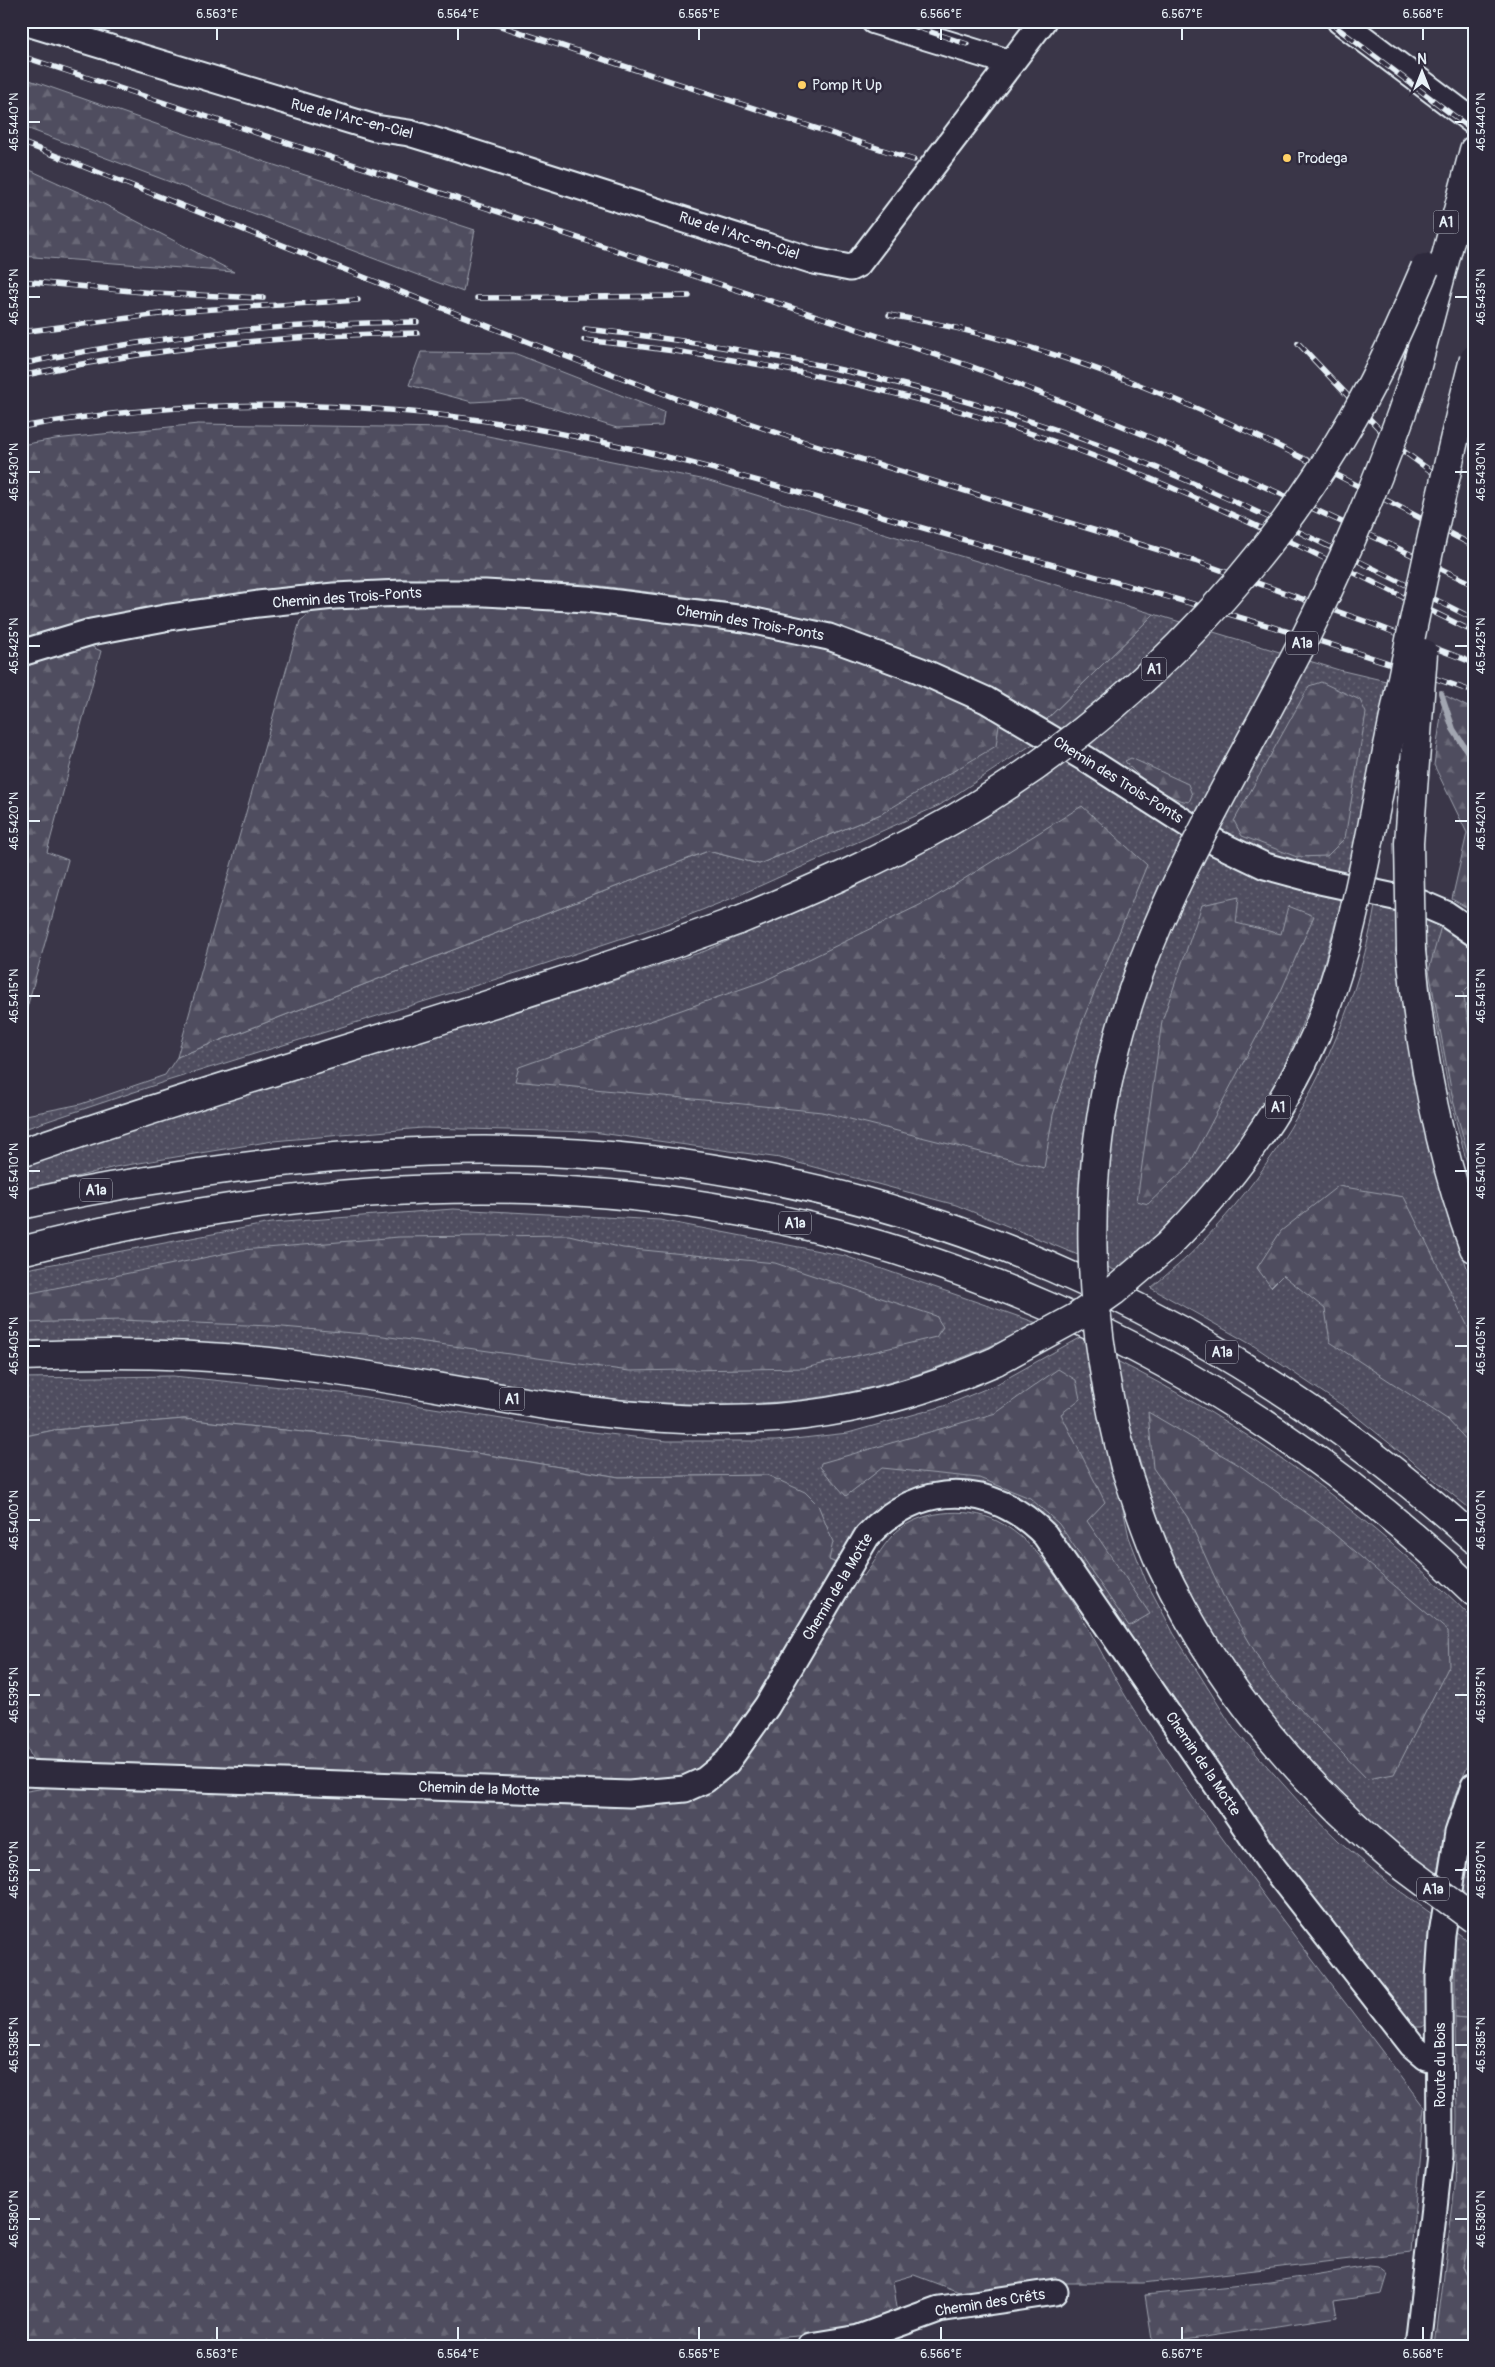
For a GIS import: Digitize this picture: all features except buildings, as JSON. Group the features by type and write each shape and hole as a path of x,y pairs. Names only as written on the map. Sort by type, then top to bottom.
{"highway":[{"name":"A1","path":"21,1153 160,1106 589,973 739,920 854,871 904,846 977,804 1048,757 1093,723 1182,642 1221,601 1292,512 1344,434 1399,328 1470,163"},
{"name":"A1a","path":"1470,163 1436,301 1394,437 1351,540 1303,641 1195,845 1169,899 1138,976 1116,1047 1104,1101 1092,1207 1092,1264 1096,1320 1104,1376 1125,1467 1147,1533 1172,1588 1228,1683 1262,1728 1298,1770 1337,1810 1393,1859 1474,1919"},
{"name":"A1","path":"21,1356 124,1353 237,1359 348,1372 586,1410 680,1418 736,1419 792,1416 848,1408 902,1396 954,1379 996,1361 1077,1317 1114,1291 1168,1245 1224,1186 1260,1138 1290,1088 1316,1034 1346,944 1365,867 1387,752 1430,550 1474,359"},
{"path":"1430,550 1411,806 1409,893 1411,951 1416,1004 1432,1100 1456,1194 1474,1248"},
{"name":"A1a","path":"21,1205 106,1188 222,1170 314,1158 408,1151 507,1150 601,1155 696,1166 792,1183 883,1206 945,1226 1053,1267 1124,1300 1226,1354 1303,1403 1387,1465 1474,1539"},
{"name":"A1a","path":"21,1250 135,1225 236,1207 317,1196 411,1189 515,1188 626,1196 737,1211 820,1229 925,1259 982,1279 1038,1302 1173,1368 1239,1407 1324,1465 1402,1526 1474,1592"}],"street":[{"name":"Rue de l'Arc-en-Ciel","path":"21,21 240,89 375,128 409,133 439,142 814,261 850,268 858,264 1043,21"},
{"path":"874,21 1012,63"},
{"path":"1340,21 1474,122"},
{"name":"Chemin des Trois-Ponts","path":"21,653 90,632 170,617 258,604 344,596 485,593 586,599 745,619 829,637 919,670 986,700 1086,759 1218,843 1265,866 1320,881 1418,902 1446,914 1474,933"},
{"name":"Chemin de la Motte","path":"21,1773 629,1794 685,1789 715,1774 727,1762 753,1727 867,1536 877,1525 902,1507 930,1496 959,1494 988,1498 1024,1515 1046,1535 1296,1899 1412,2045 1426,2057 1440,2061"},
{"name":"Route du Bois","path":"1418,2346 1440,2155 1439,1978 1442,1934 1458,1832 1474,1786"},
{"name":"Chemin des Crêts","path":"810,2346 859,2338 946,2308 1055,2292"}],"green space":[{"path":"21,77 268,163 475,230 463,292 21,126"},
{"path":"21,166 98,201 234,272 21,256"},
{"path":"421,352 514,353 664,412 662,426 617,428 523,399 472,402 409,385"},
{"path":"198,424 448,428 706,480 1154,614 1046,720 981,684 831,626 748,605 586,584 402,579 310,585 174,605 59,628 21,638 21,445 55,439"},
{"path":"404,602 586,610 741,627 822,645 917,679 1000,717 996,746 881,814 759,864 708,851 177,1057 300,621 319,607"},
{"path":"1154,614 1339,670 1386,681 1348,876 1269,857 1189,814 1046,720"},
{"path":"88,645 101,651 47,852 68,860 21,1029 21,668"},
{"path":"1321,682 1360,700 1366,713 1345,838 1327,856 1297,857 1242,836 1234,821 1309,686"},
{"path":"1444,695 1474,710 1474,912 1452,899 1467,833 1434,765"},
{"path":"1000,717 1042,738 940,805 735,897 674,921 529,969 167,1081 21,1130 21,1116 81,1104 165,1075 177,1057 708,851 759,864 881,814"},
{"path":"1131,758 1188,784 1192,795 1189,802 1173,797 1154,787 1137,774 1125,761"},
{"path":"1070,759 1343,896 1316,991 1280,1076 1224,1164 1163,1231 1117,1271 956,1205 780,1158 593,1132 422,1128 273,1141 115,1167 21,1191 21,1168 207,1104 529,1008 705,951 842,891"},
{"path":"1082,806 1147,865 1082,1022 1053,1115 1044,1168 822,1112 515,1081 519,1067 764,981 930,900"},
{"path":"1239,897 1236,923 1281,934 1288,906 1314,916 1281,991 1189,1165 1148,1204 1137,1201 1162,1021 1202,905"},
{"path":"1375,906 1397,910 1400,990 1413,1079 1433,1165 1474,1289 1474,1512 1346,1408 1254,1346 1151,1288 1190,1254 1234,1207 1290,1129 1334,1043 1365,953"},
{"path":"1424,916 1443,924 1474,948 1474,1190 1450,1099 1427,970"},
{"path":"1441,926 1472,948 1474,981 1463,992 1474,1056 1474,1176 1453,1100 1429,970"},
{"path":"1338,1186 1404,1197 1474,1339 1474,1448 1447,1419 1330,1342 1325,1309 1283,1275 1271,1287 1257,1268 1281,1231"},
{"path":"453,1209 660,1220 845,1256 1040,1324 991,1346 893,1382 840,1394 775,1402 709,1404 643,1402 578,1395 318,1354 244,1345 132,1340 21,1343 21,1270 271,1223"},
{"path":"569,1235 623,1248 775,1263 936,1316 943,1327 936,1337 805,1368 629,1371 376,1335 271,1326 120,1320 21,1323 21,1295 242,1250 399,1237"},
{"path":"1086,1334 1129,1537 1146,1581 1174,1634 1233,1728 1300,1803 1339,1841 1390,1884 1432,1914 1428,2023 1422,2027 1412,2027 1306,1894 1060,1535 947,1485 842,1565 829,1560 767,1475 619,1477 440,1447 184,1419 54,1430 21,1437 21,1378 173,1376 341,1393 551,1427 667,1441 776,1441 848,1433 944,1406 995,1385"},
{"path":"1113,1359 1211,1413 1304,1475 1392,1544 1474,1620 1474,1751 1454,1798 1442,1843 1437,1875 1373,1826 1337,1793 1283,1732 1235,1667 1194,1597 1160,1523 1140,1462"},
{"path":"1058,1369 1076,1380 1080,1399 1061,1414 1105,1502 1087,1521 1150,1614 1129,1626 1059,1524 1030,1498 979,1478 882,1468 846,1496 820,1467 821,1463 996,1413"},
{"path":"1148,1412 1239,1465 1322,1524 1448,1631 1449,1666 1394,1774 1367,1779 1271,1679 1226,1602 1188,1518 1153,1468"},
{"path":"184,1419 440,1447 619,1477 767,1475 805,1492 818,1505 833,1542 829,1560 864,1576 892,1536 902,1527 914,1521 942,1513 957,1512 972,1513 997,1521 1019,1536 1039,1555 1058,1579 1075,1605 1134,1710 1176,1773 1270,1904 1424,2107 1411,2252 1143,2283 1057,2283 967,2295 914,2275 893,2281 898,2314 823,2334 748,2340 724,2346 21,2346 21,1792 45,1788 21,1733 21,1437 54,1430"},
{"path":"1474,1825 1474,1902 1458,1890"},
{"path":"1455,1931 1474,1945 1474,2019 1455,2017"},
{"path":"1455,2017 1474,2019 1474,2222 1463,2266 1474,2288 1474,2346 1435,2346 1455,2187 1457,2117"},
{"path":"1474,2222 1474,2288 1463,2266"},
{"path":"1369,2266 1379,2267 1388,2274 1382,2294 1334,2301 1337,2317 1178,2341 1170,2346 1153,2346 1145,2295 1270,2282"}],"waterway":[{"path":"1441,693 1453,729 1474,762"}],"railway":[{"path":"485,21 914,160"},
{"path":"898,21 967,44"},
{"path":"1328,21 1474,131"},
{"path":"21,56 970,366 1034,390 1225,469 1474,585"},
{"path":"21,142 683,401 808,443 1195,561 1370,623 1474,663"},
{"path":"21,281 154,293 263,298"},
{"path":"477,298 689,296"},
{"path":"21,332 183,311 358,300"},
{"path":"889,315 969,331 1045,352 1119,377 1191,406 1262,438 1474,546"},
{"path":"21,364 119,346 218,333 317,325 417,322"},
{"path":"585,329 715,346 844,370 971,403 1034,422 1144,463 1240,504 1474,619"},
{"path":"21,376 119,358 218,345 317,337 417,333"},
{"path":"584,340 706,356 827,378 947,407 1006,425 1064,445 1169,486 1272,533 1474,632"},
{"path":"1298,343 1382,432 1406,453 1454,488"},
{"path":"21,427 149,410 278,406 343,407 408,412 536,429 649,453 762,482 1170,597 1414,671 1474,692"}],"place":[{"name":"Pomp It Up","path":"802,85"},
{"name":"Prodega","path":"1287,158"}]}
